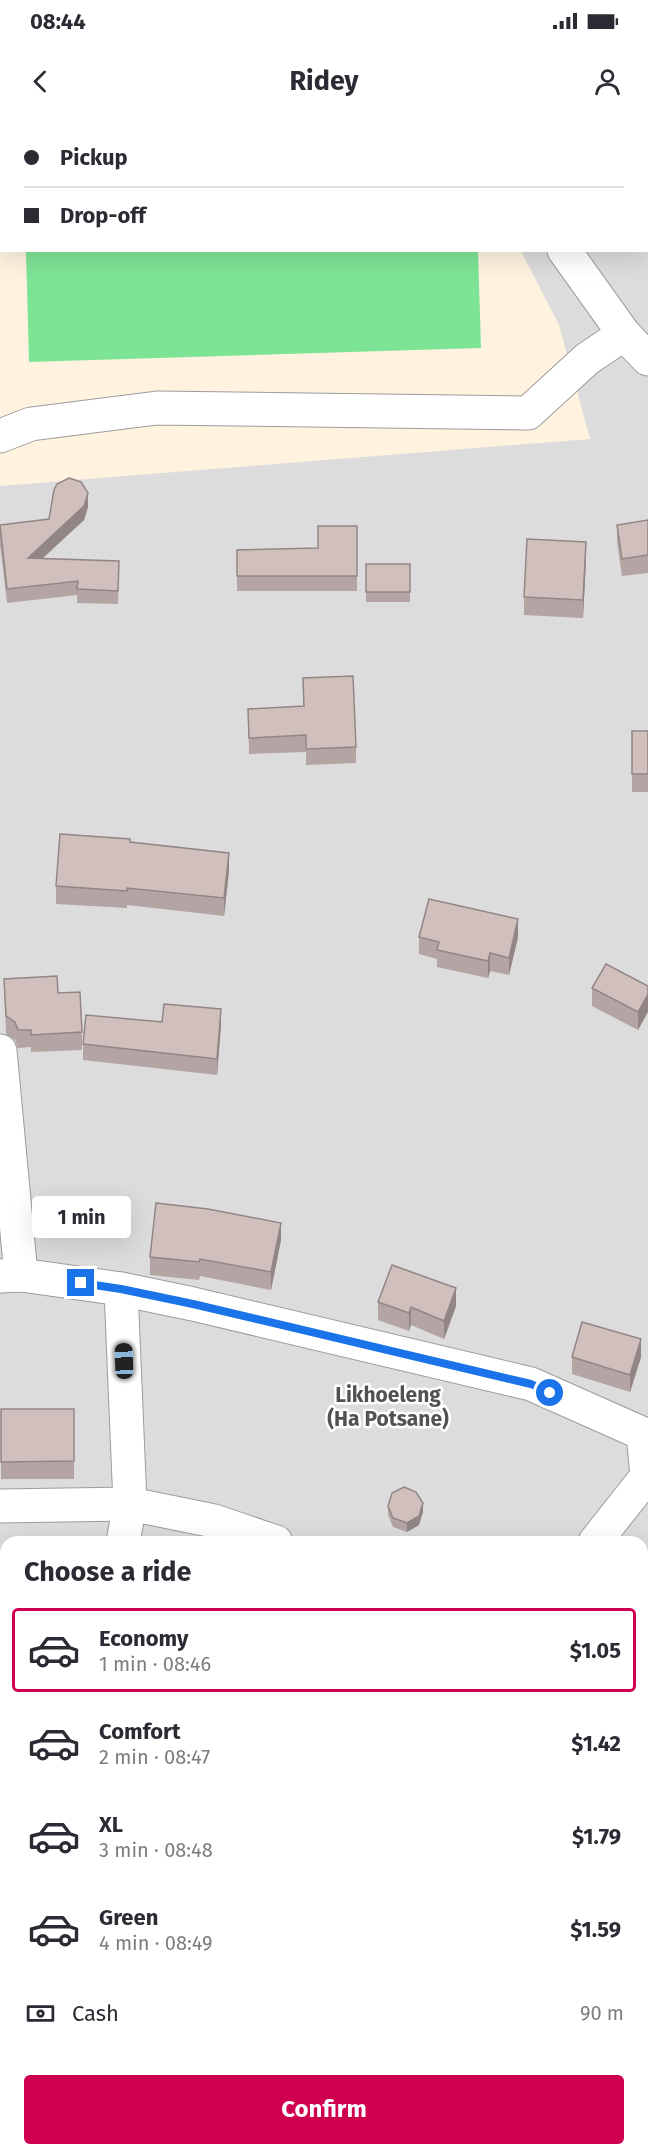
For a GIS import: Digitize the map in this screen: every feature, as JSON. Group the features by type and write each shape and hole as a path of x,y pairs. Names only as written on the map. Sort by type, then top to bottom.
{"street":[{"path":"565,252 624,334 648,359"},
{"path":"0,436 31,424 157,408 528,413 587,359 624,334"},
{"path":"0,1051 11,1275 121,1289 204,1306 531,1384 646,1435 646,1476 600,1536"},
{"path":"121,1289 130,1504 124,1536"},
{"path":"0,1506 130,1504 214,1521 258,1536"}],"shaded area":[{"path":"0,252 648,252 648,1536 0,1536"},
{"path":"0,252 522,252 559,325 590,439 0,486"}],"green space":[{"path":"26,252 478,252 481,348 29,362"}],"building":[{"path":"69,478 81,482 88,493 84,506 28,558 119,561 118,591 77,589 78,581 7,589 0,525 49,519 54,490 57,484"},
{"path":"648,520 648,555 622,559 617,525"},
{"path":"318,526 357,526 357,576 237,576 237,550 318,548"},
{"path":"527,539 586,542 583,600 524,597"},
{"path":"366,564 410,564 410,592 366,592"},
{"path":"353,676 356,747 306,749 306,735 249,738 248,709 304,706 303,678"},
{"path":"632,731 648,731 648,774 632,774"},
{"path":"60,834 130,839 130,842 229,853 224,898 127,888 127,891 56,886"},
{"path":"429,899 518,919 509,958 490,953 488,961 437,950 439,942 419,937"},
{"path":"606,964 648,986 648,994 638,1012 592,988"},
{"path":"57,976 58,993 80,992 82,1032 31,1035 31,1030 18,1030 15,1022 6,1016 4,979"},
{"path":"164,1004 221,1009 217,1059 83,1044 86,1015 162,1022"},
{"path":"156,1203 208,1209 281,1223 271,1272 200,1259 199,1262 150,1257"},
{"path":"392,1265 456,1288 444,1321 411,1307 409,1313 378,1302"},
{"path":"582,1322 641,1339 630,1375 572,1357"},
{"path":"1,1409 74,1409 74,1461 1,1462"},
{"path":"404,1487 416,1492 423,1503 419,1516 407,1523 393,1518 388,1506 392,1493"}],"district":[{"name":"Likhoeleng (Ha Potsane)","path":"388,1407"}],"route":[{"path":"81,1283 193,1304 531,1384 550,1393"}]}
